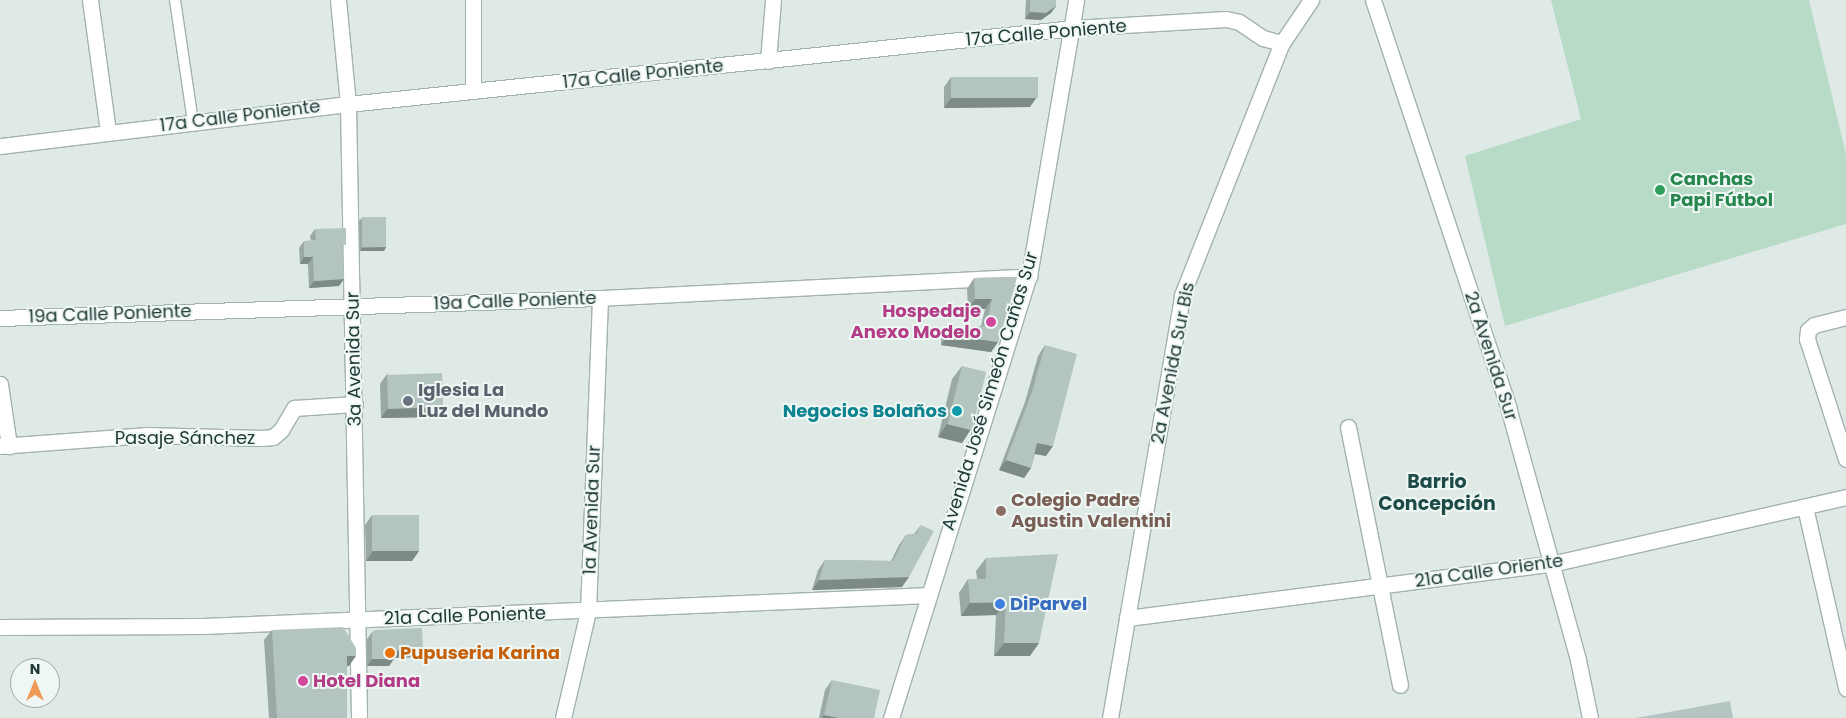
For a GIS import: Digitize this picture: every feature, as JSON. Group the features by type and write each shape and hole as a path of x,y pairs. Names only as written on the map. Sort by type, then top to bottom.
{"street":[{"path":"90,0 108,131"},
{"name":"3a Avenida Sur","path":"338,0 348,104 360,718"},
{"path":"473,91 474,0"},
{"path":"768,61 773,0"},
{"name":"Avenida José Simeón Cañas Sur","path":"891,718 1029,276 1073,28 1076,0"},
{"name":"2a Avenida Sur Bis","path":"1110,718 1182,295 1282,43 1311,0"},
{"name":"2a Avenida Sur","path":"1373,0 1508,407 1551,564 1590,718"},
{"name":"17a Calle Poniente","path":"0,146 108,131 348,104 1073,28 1226,19 1239,22 1263,38 1282,43"},
{"name":"19a Calle Poniente","path":"0,318 600,298 1029,276"},
{"name":"1a Avenida Sur","path":"563,718 588,611 600,298"},
{"path":"1846,317 1814,325 1808,330 1807,339 1846,459"},
{"path":"0,384 4,446"},
{"name":"Pasaje Sánchez","path":"4,446 145,436 273,437 281,430 294,408 355,404"},
{"path":"1348,427 1400,685"},
{"name":"21a Calle Oriente","path":"1127,618 1551,564 1846,497"},
{"path":"1805,507 1846,688"},
{"name":"21a Calle Poniente","path":"0,627 203,626 929,595"}],"lane":[{"path":"175,0 193,122"}],"green space":[{"name":"Canchas Papi Fútbol","path":"1551,0 1809,0 1846,154 1846,224 1505,326 1465,156 1581,119"}],"building":[{"path":"1030,0 1056,0 1056,6 1046,13 1030,12"},
{"path":"951,77 1038,77 1038,98 951,98"},
{"path":"362,217 386,217 386,247 362,247"},
{"path":"346,228 346,245 342,245 344,279 314,281 313,257 304,257 304,241 316,240 315,229"},
{"path":"1017,277 998,342 948,335 948,329 986,326 992,299 975,299 974,278"},
{"path":"1045,345 1077,354 1053,446 1037,443 1031,468 1006,460 1032,392"},
{"path":"962,366 986,372 972,430 947,424"},
{"name":"Iglesia La Luz del Mundo","path":"442,373 443,407 388,409 387,375"},
{"path":"372,515 419,515 419,551 372,551"},
{"path":"921,525 934,531 909,577 819,580 825,560 893,561 906,535 916,534"},
{"name":"DiParvel","path":"1058,554 1039,643 1004,643 1006,602 970,603 968,579 986,579 986,558"},
{"name":"Hotel Diana","path":"343,627 356,648 356,656 347,656 347,718 277,718 272,630"},
{"name":"Pupuseria Karina","path":"422,628 423,650 394,651 394,659 372,659 372,632 375,630"},
{"path":"832,680 880,690 874,718 839,718 824,715"},
{"path":"1730,701 1733,718 1636,718"}],"place":[{"name":"Canchas Papi Fútbol","path":"1660,190"},
{"name":"Hospedaje Anexo Modelo","path":"991,322"},
{"name":"Iglesia La Luz del Mundo","path":"408,401"},
{"name":"Negocios Bolaños","path":"957,411"},
{"name":"Colegio Padre Agustin Valentini","path":"1001,511"},
{"name":"DiParvel","path":"1000,604"},
{"name":"Pupuseria Karina","path":"390,653"},
{"name":"Hotel Diana","path":"303,681"}],"district":[{"name":"Barrio Concepción","path":"1437,493"}]}
